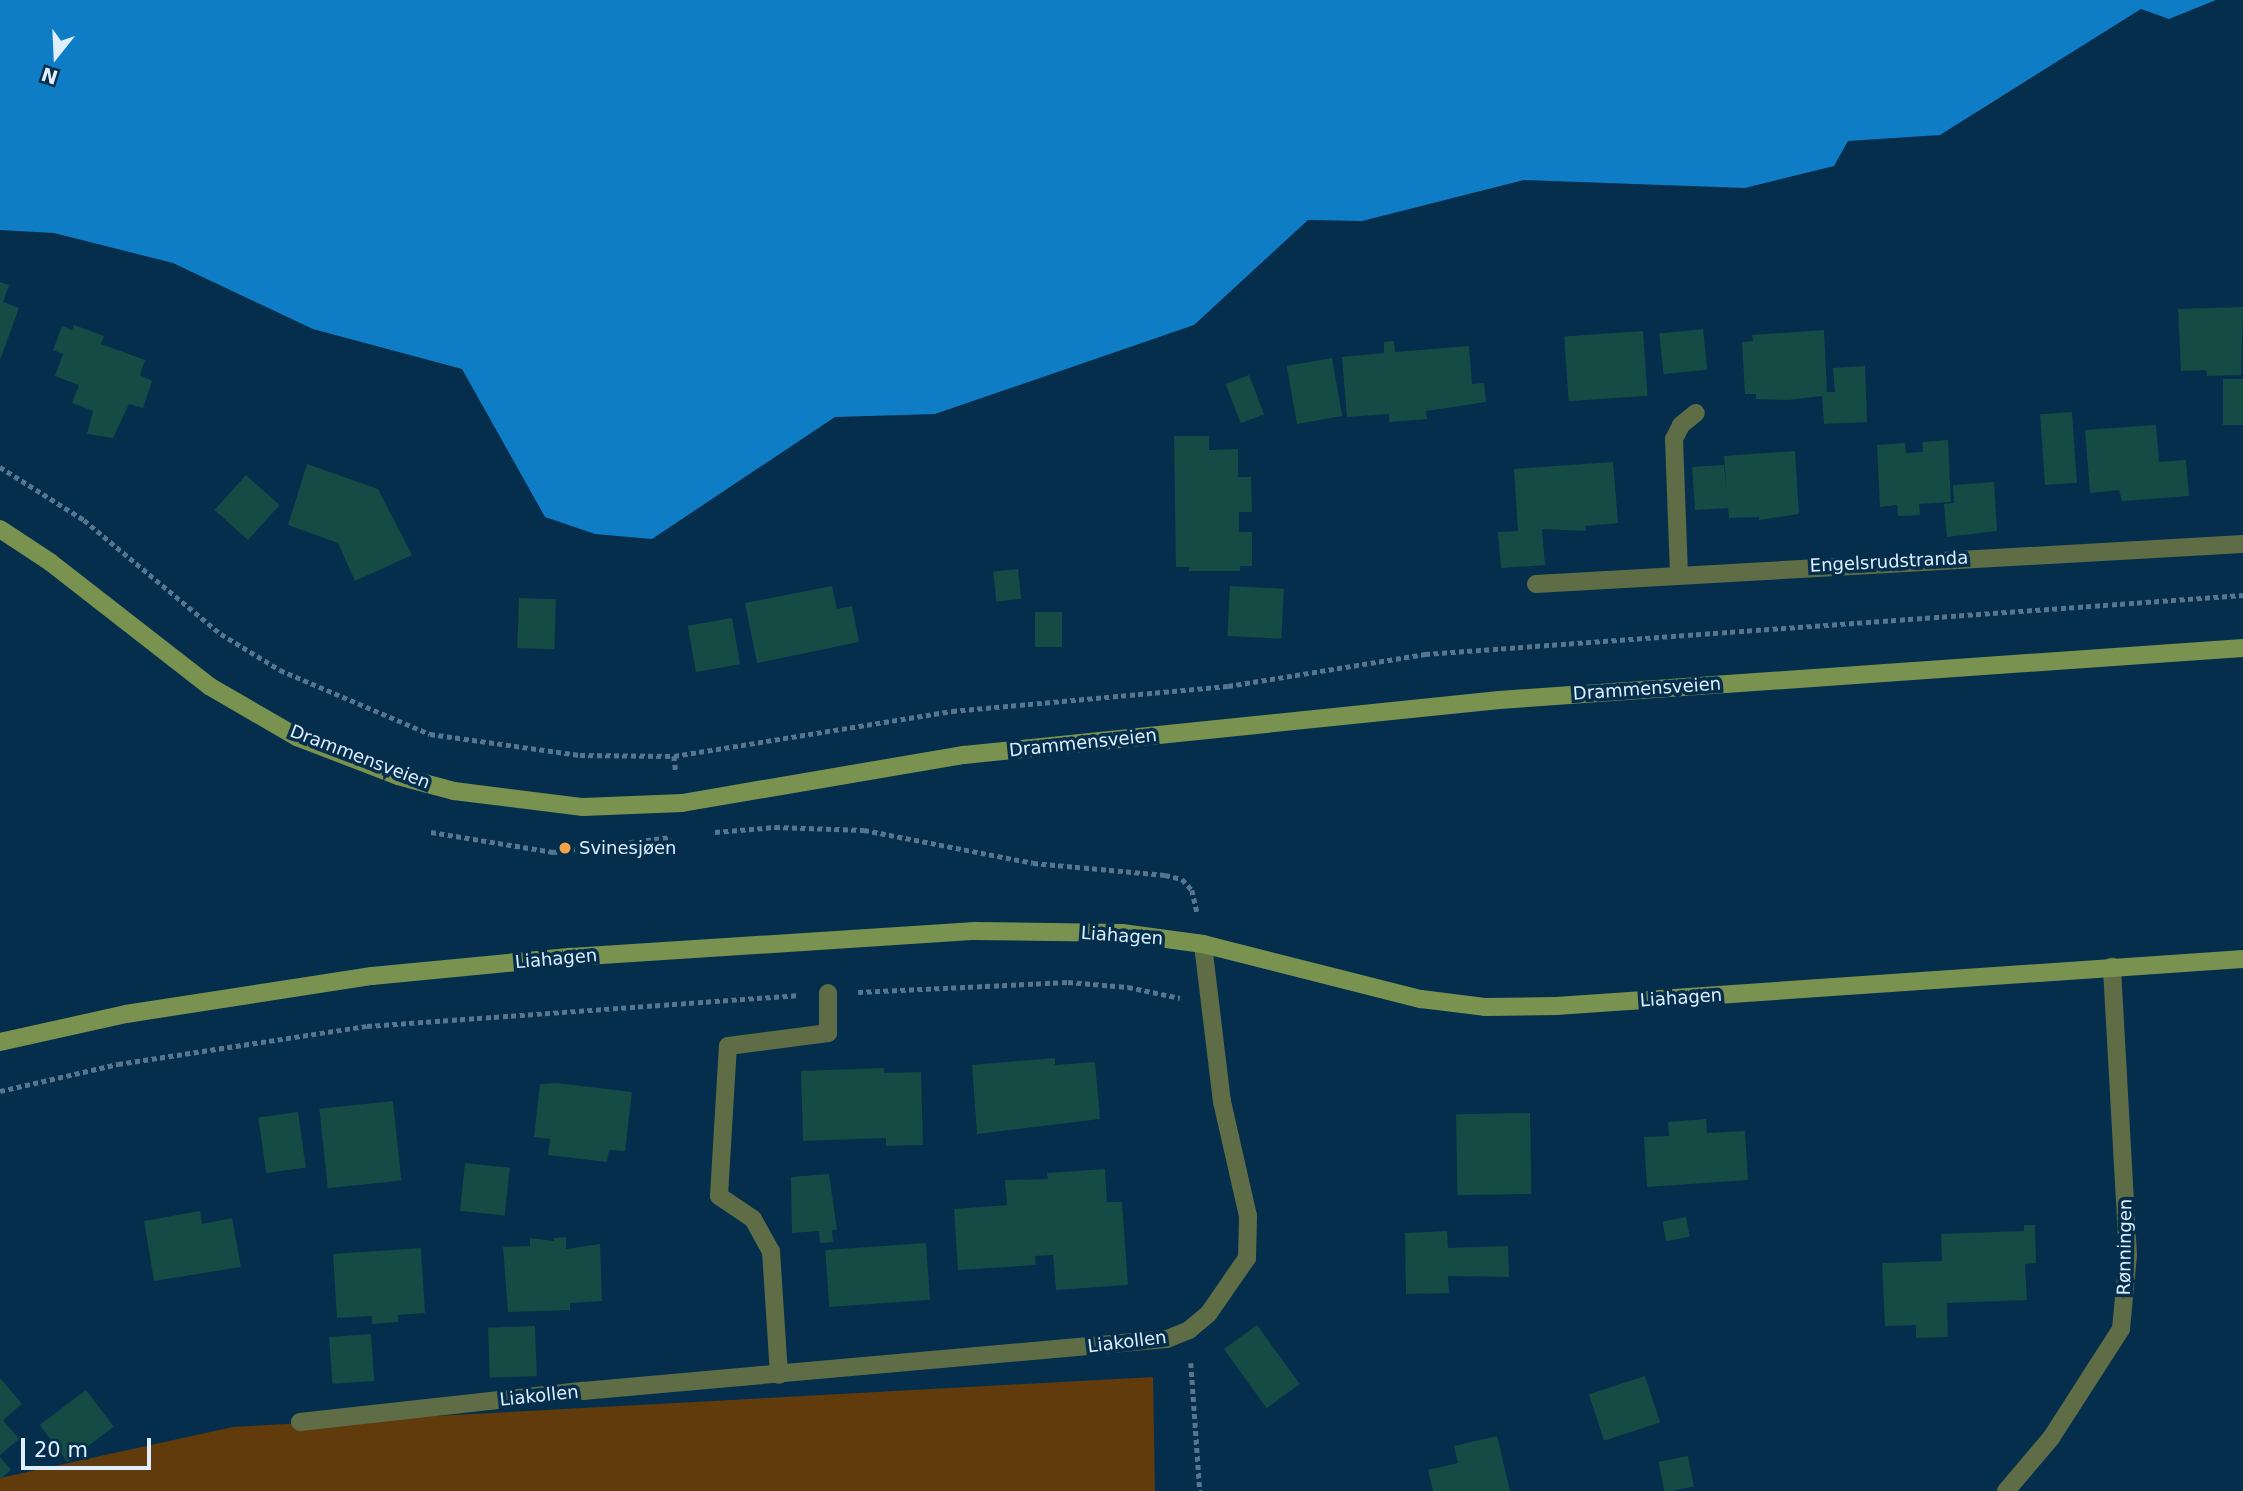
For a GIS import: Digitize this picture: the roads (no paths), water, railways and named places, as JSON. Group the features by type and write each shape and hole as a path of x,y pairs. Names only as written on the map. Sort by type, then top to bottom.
{"main road":[{"name":"Drammensveien","path":"0,529 50,562 209,686 297,737 398,776 454,791 583,807 681,803 964,755 1499,700 2243,648"},
{"name":"Liahagen","path":"0,1042 250,993 571,957 975,931 1122,933 1203,944 1421,999 1485,1007 1612,1003 2112,966 2243,959"}],"street":[{"path":"1679,575 1674,439 1681,425 1696,413"},
{"name":"Engelsrudstranda","path":"1536,584 2243,544"},
{"name":"Liakollen","path":"300,1422 779,1374 1167,1339 1189,1330 1209,1313 1247,1258 1248,1216 1222,1102 1203,944"},
{"name":"Rønningen","path":"2006,1491 2051,1438 2122,1329 2128,1230 2112,966"},
{"path":"779,1374 771,1251 753,1219 719,1196 728,1046 828,1033 828,993"}],"water":[{"path":"0,0 2216,0 2169,19 2141,9 1940,135 1848,141 1834,166 1745,188 1524,180 1362,221 1308,220 1194,325 935,414 835,417 652,539 595,534 545,517 462,369 313,329 173,263 54,233 0,230"}],"place":[{"name":"Svinesjøen","path":"565,848"}]}
